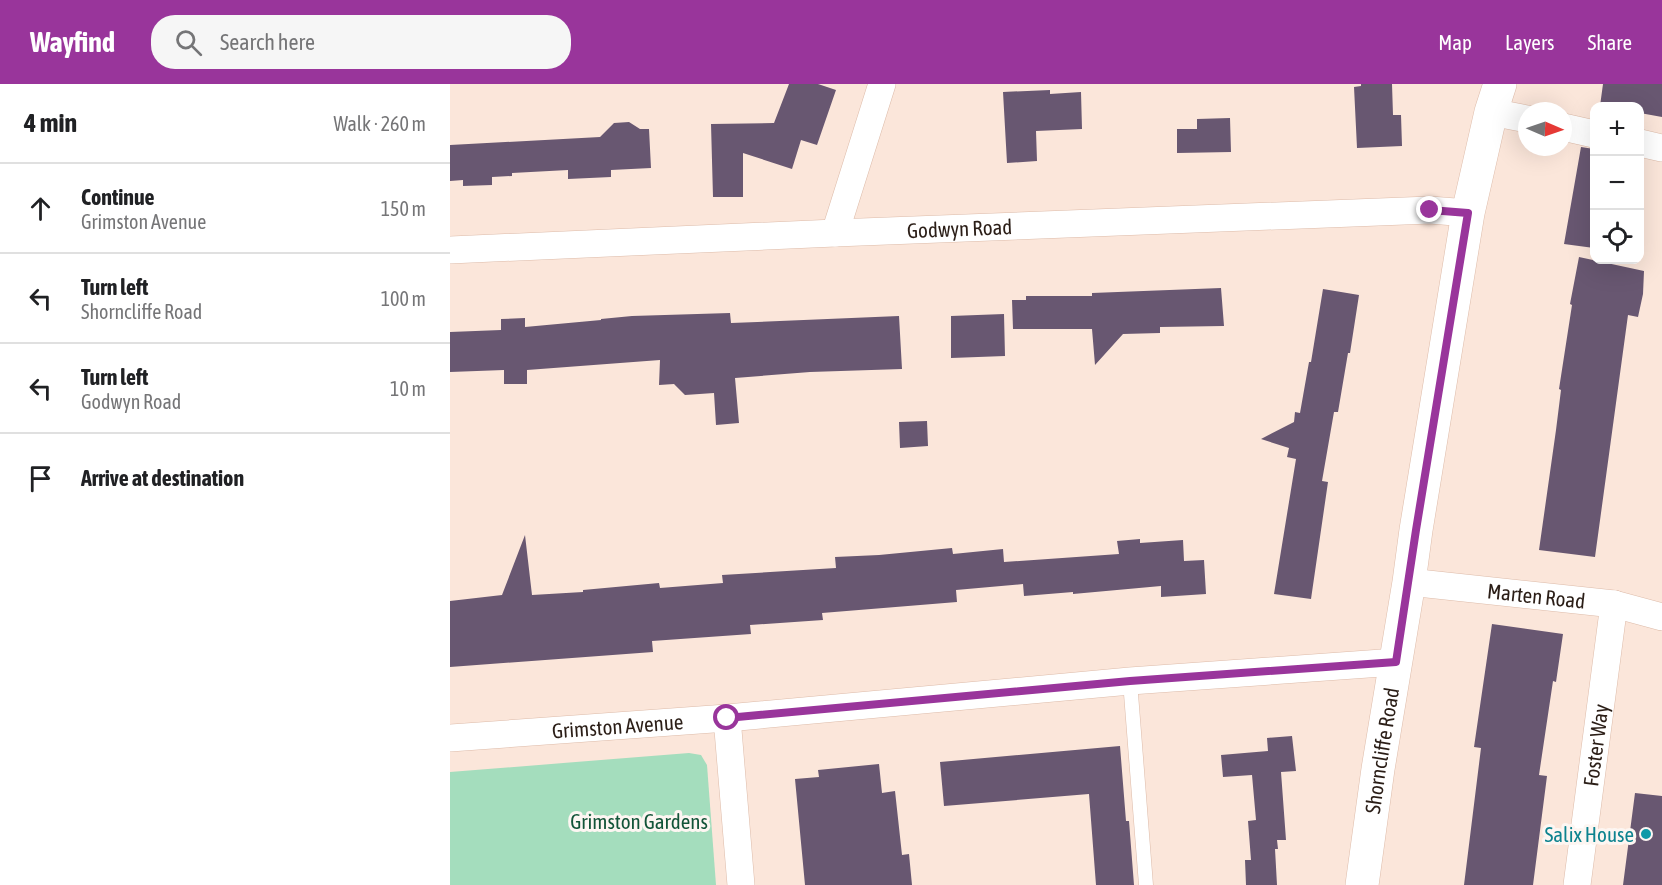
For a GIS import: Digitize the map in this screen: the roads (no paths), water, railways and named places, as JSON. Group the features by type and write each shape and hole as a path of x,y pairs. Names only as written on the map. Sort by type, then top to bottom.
{"main road":[{"name":"Shorncliffe Road","path":"1362,885 1378,769 1468,213 1495,98"}],"street":[{"path":"835,233 882,84"},
{"path":"1495,98 1518,113"},
{"path":"1572,129 1590,133"},
{"path":"1644,144 1662,148"},
{"name":"Godwyn Road","path":"450,250 1430,210 1468,213"},
{"name":"Marten Road","path":"1409,582 1614,604 1662,617"},
{"name":"Foster Way","path":"1577,885 1614,604"},
{"name":"Grimston Avenue","path":"450,738 727,718 1130,681 1396,662"},
{"path":"727,718 741,885"}],"lane":[{"path":"1130,681 1146,885"}],"place":[{"name":"Salix House","path":"1646,834"}],"park label":[{"name":"Grimston Gardens","path":"639,821"}]}
